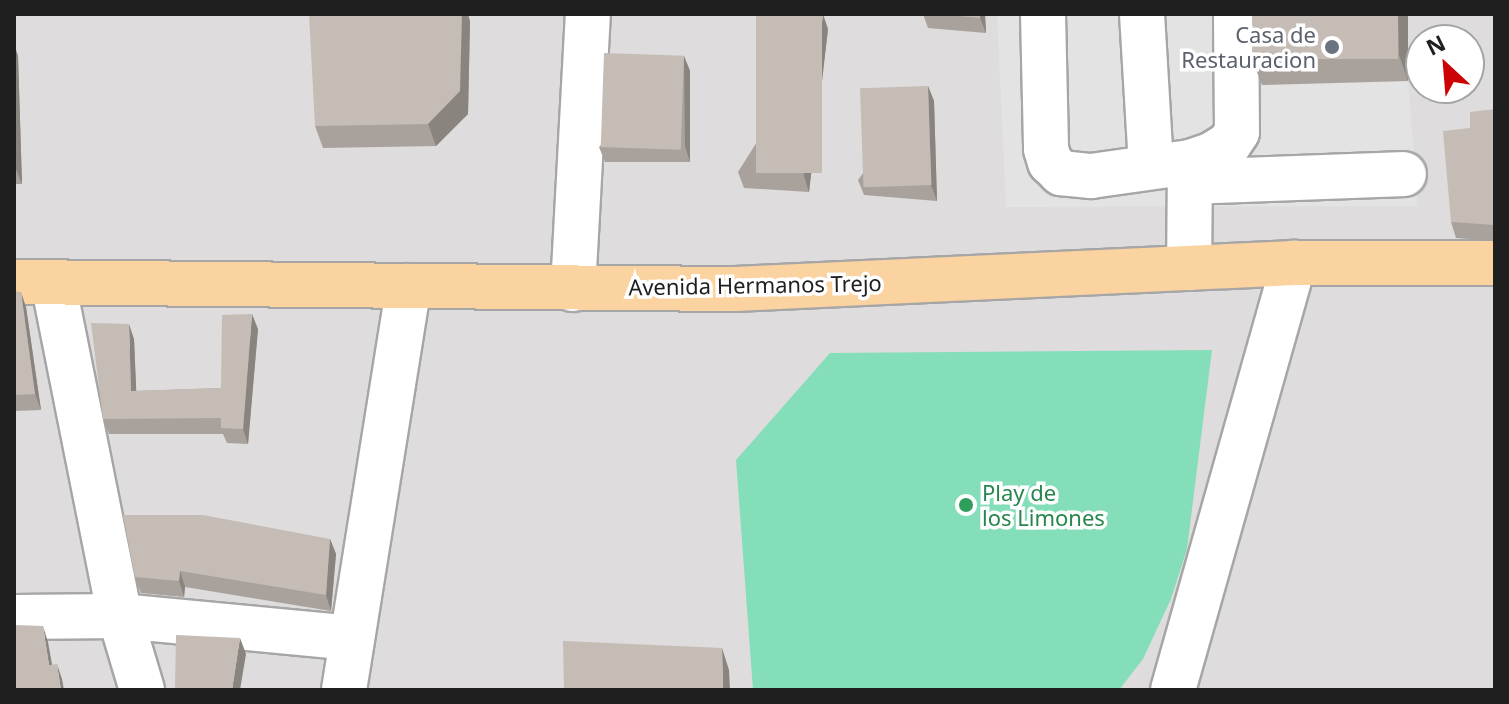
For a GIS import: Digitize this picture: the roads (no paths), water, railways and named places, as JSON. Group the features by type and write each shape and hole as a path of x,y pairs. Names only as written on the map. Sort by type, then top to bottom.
{"main road":[{"name":"Avenida Hermanos Trejo","path":"33,282 735,289 1294,263 1495,263"}],"street":[{"path":"573,289 588,14"},
{"path":"1043,14 1046,149 1050,162 1061,173 1072,176 1177,170 1404,174"},
{"path":"1142,14 1177,170 1189,268"},
{"path":"1177,170 1229,144 1237,132 1236,14"},
{"path":"1173,690 1294,263"},
{"path":"33,282 142,690"},
{"path":"344,690 409,286"},
{"path":"14,617 120,616 352,638"}],"place":[{"name":"Casa de Restauracion","path":"1332,47"},
{"name":"Play de los Limones","path":"966,505"}]}
